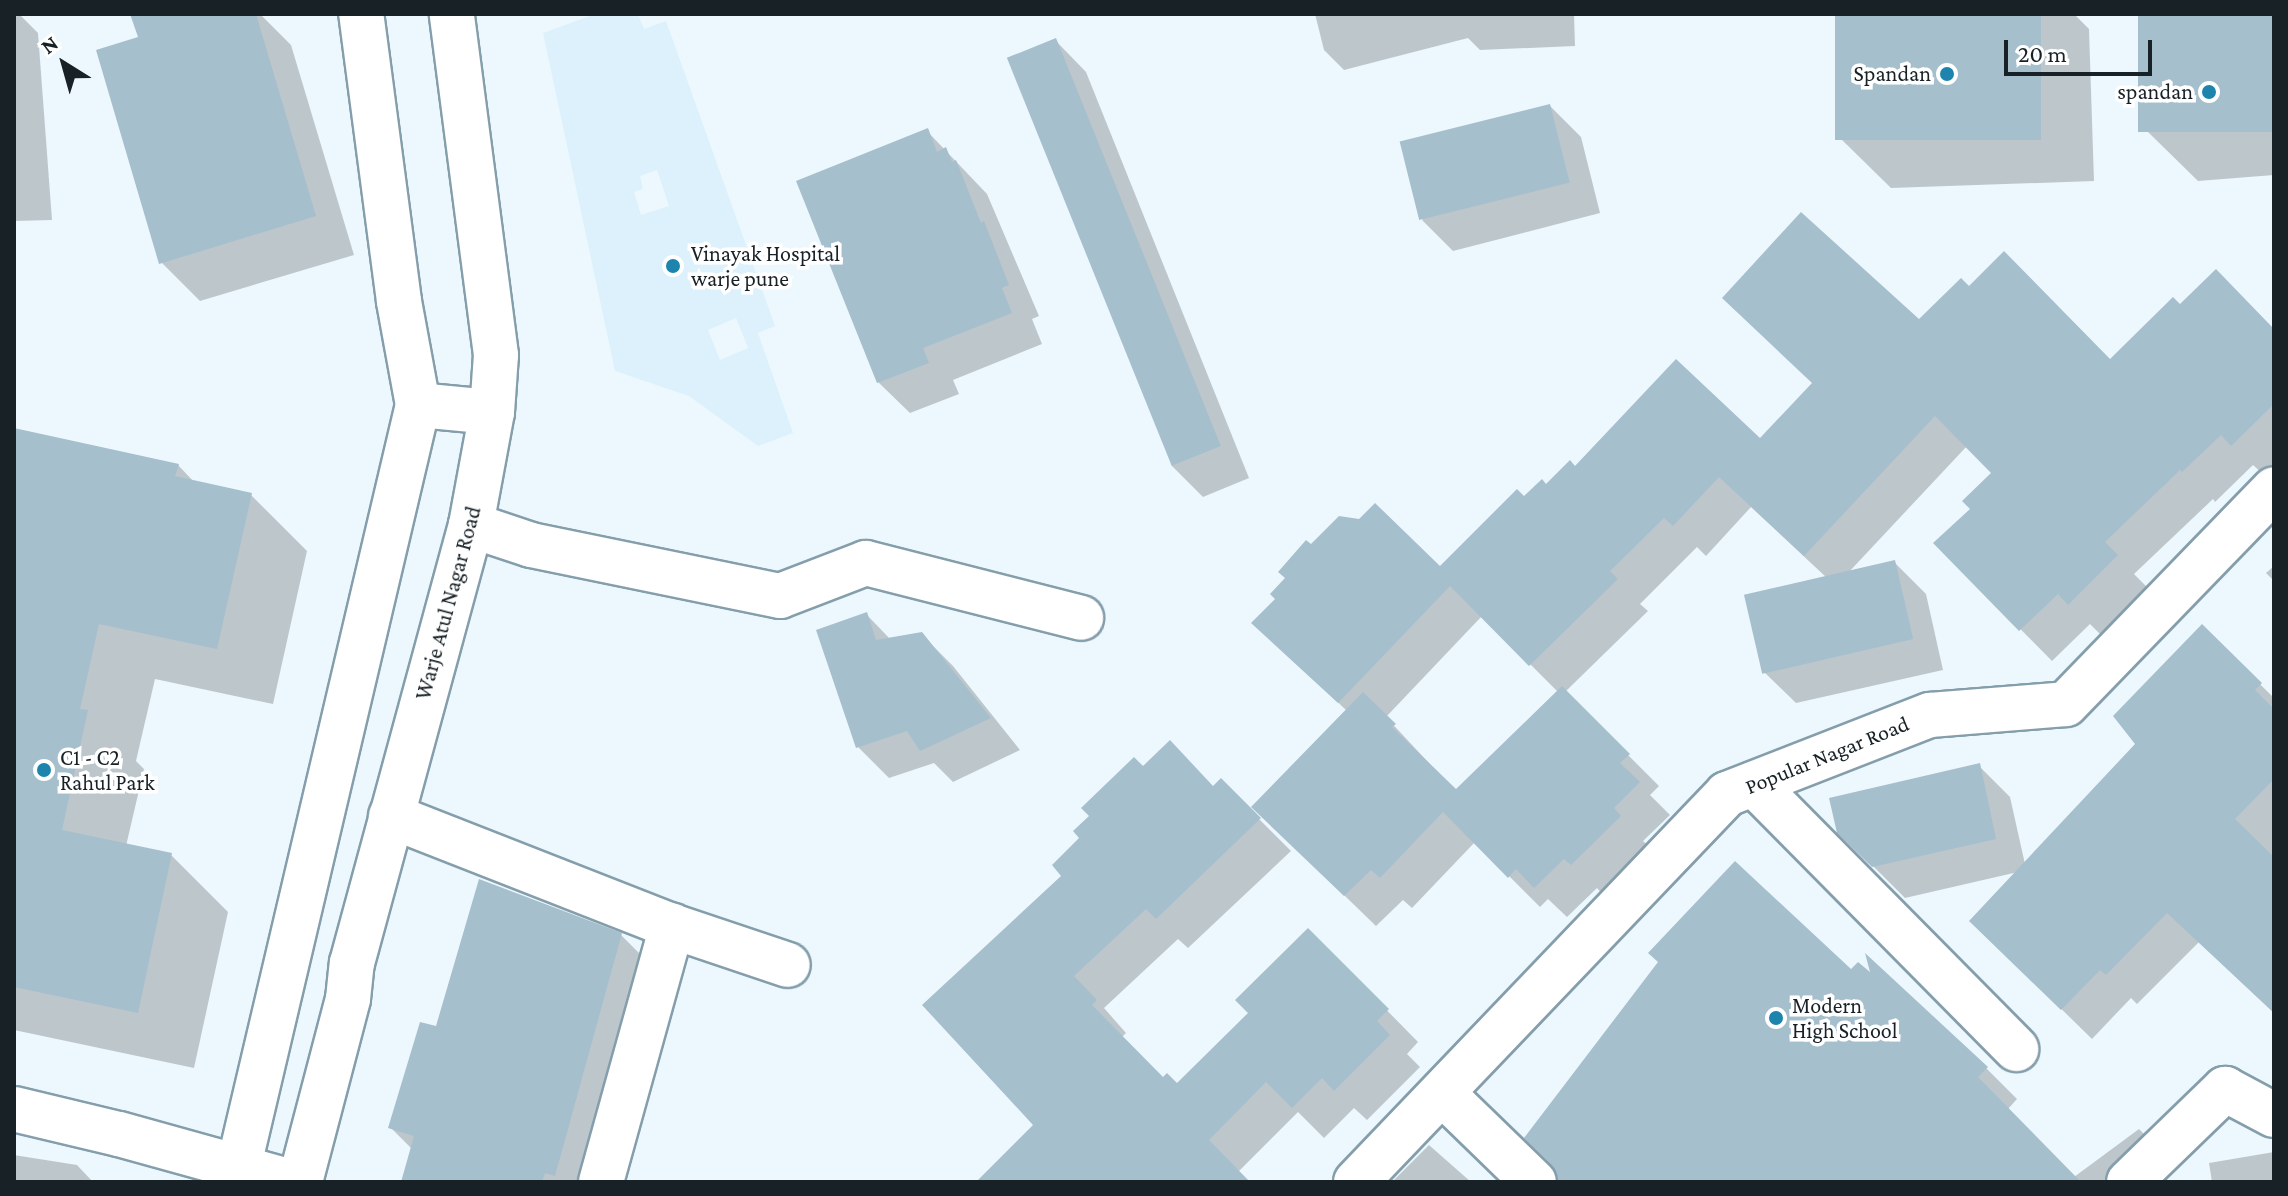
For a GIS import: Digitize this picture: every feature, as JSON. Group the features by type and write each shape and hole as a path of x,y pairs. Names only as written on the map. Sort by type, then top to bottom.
{"street":[{"path":"237,1174 418,405 399,301 361,14"},
{"name":"Warje Atul Nagar Road","path":"300,1182 391,816 471,525 492,412 496,355 452,14"},
{"path":"418,405 492,412"},
{"name":"Popular Nagar Road","path":"1356,1182 1727,794 1930,715 2066,704 2274,489"},
{"path":"471,525 531,545 780,596 866,563 1081,618"},
{"path":"1754,784 2016,1049"},
{"path":"391,816 672,926 788,965"},
{"path":"601,1182 672,926"},
{"path":"2129,1182 2225,1089 2274,1115"},
{"path":"1442,1093 1534,1182"},
{"path":"14,1109 237,1174 292,1182"}],"shaded area":[{"name":"Vinayak Hospital warje pune","path":"595,14 638,14 644,29 666,21 775,326 758,333 793,433 758,446 689,396 615,371 543,33","holes":["657,170 669,206 641,215 634,192 643,189 640,176","736,318 748,348 720,360 708,330"]}],"building":[{"path":"130,14 256,14 316,216 159,264 96,50 138,37"},
{"name":"Spandan","path":"1835,14 2041,14 2041,140 1835,140"},
{"name":"spandan","path":"2138,14 2274,14 2274,132 2138,132"},
{"path":"1056,38 1221,446 1172,466 1007,58"},
{"path":"1550,104 1570,183 1419,220 1400,141"},
{"path":"928,128 937,152 946,147 952,162 956,160 981,223 984,221 1009,285 1002,288 1012,313 923,348 929,363 877,383 796,181"},
{"path":"1801,212 1919,319 1961,278 1969,286 2004,251 2110,359 2173,297 2180,304 2216,269 2274,329 2274,404 2231,446 2221,435 2182,472 2180,470 2105,542 2118,555 2068,605 2058,594 2019,631 1933,543 1970,509 1962,501 1991,473 1935,416 1804,556 1719,477 1673,526 1664,518 1610,571 1618,579 1529,666 1450,586 1338,703 1251,623 1275,599 1270,594 1285,578 1278,572 1306,540 1311,544 1339,516 1359,519 1375,503 1440,566 1517,489 1524,496 1542,479 1546,484 1570,460 1575,466 1676,359 1760,438 1812,383 1722,298"},
{"name":"C1 - C2 Rahul Park","path":"14,428 179,464 175,476 252,493 217,649 99,624 80,709 88,710 62,830 172,853 138,1013 14,987"},
{"path":"1895,560 1913,639 1762,674 1744,595"},
{"path":"867,612 876,640 922,632 991,718 920,751 907,731 856,748 816,630"},
{"path":"2202,624 2262,683 2255,690 2274,709 2274,779 2235,819 2274,857 2274,1013 2167,913 2106,975 2100,970 2061,1010 1969,921 2135,744 2113,716"},
{"path":"1562,686 1630,754 1620,763 1640,782 1614,808 1621,816 1571,865 1564,859 1534,888 1516,869 1508,878 1443,812 1380,878 1371,870 1344,896 1251,807 1363,692 1396,724 1392,727 1456,789"},
{"path":"1170,740 1213,786 1221,778 1261,818 1156,919 1146,909 1074,976 1097,1000 1092,1005 1163,1077 1167,1073 1177,1083 1248,1013 1235,1000 1308,928 1389,1009 1377,1021 1390,1035 1334,1091 1322,1078 1292,1108 1266,1082 1209,1140 1250,1182 976,1182 1033,1125 922,1005 1061,876 1052,865 1079,838 1073,831 1089,816 1081,808 1134,757 1143,766"},
{"path":"1980,763 1996,839 1872,867 1837,833 1829,798"},
{"name":"Modern High School","path":"1735,861 1851,969 1858,962 1870,972 1865,953 1988,1067 1978,1077 2081,1182 1558,1182 1552,1165 1524,1138 1658,962 1648,953"},
{"path":"479,879 622,933 555,1176 545,1173 542,1182 401,1182 414,1136 388,1128 420,1022 436,1026"}],"place":[{"name":"Spandan","path":"1947,74"},
{"name":"spandan","path":"2209,92"},
{"name":"Vinayak Hospital warje pune","path":"673,266"},
{"name":"C1 - C2 Rahul Park","path":"44,770"},
{"name":"Modern High School","path":"1776,1018"}]}
